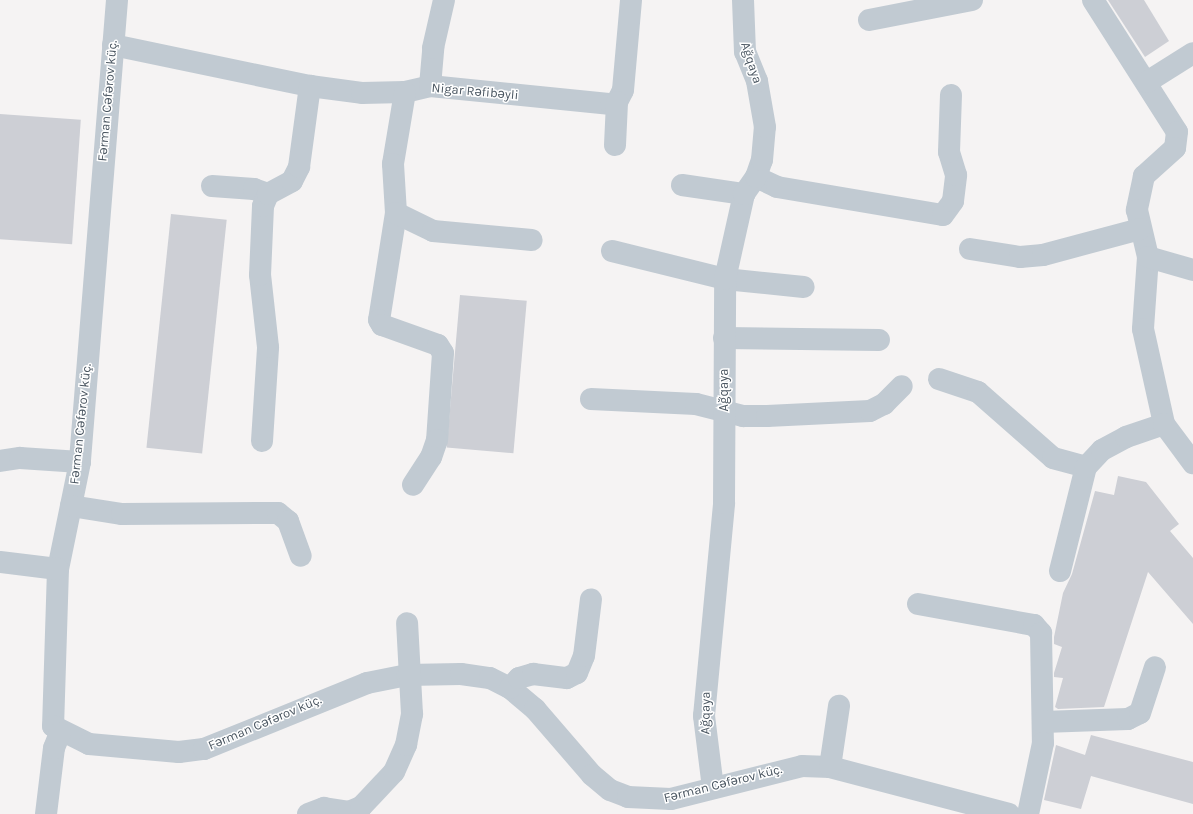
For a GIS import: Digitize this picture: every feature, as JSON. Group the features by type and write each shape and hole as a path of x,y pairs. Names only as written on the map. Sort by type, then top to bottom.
{"street":[{"name":"Fərman Cəfərov küç.","path":"116,0 80,462 58,569 51,717 53,726 60,733 89,744 179,752 204,749 339,692 407,675 461,674 490,678 510,688 535,709 592,775 610,790 670,807 713,788 802,766 830,767 1009,814"},
{"path":"430,86 433,48 444,0"},
{"path":"614,145 617,102 623,90 631,0"},
{"name":"Ağqaya","path":"713,788 704,716 724,503 724,338 726,279 750,185 762,160 764,108 745,52 743,0"},
{"path":"869,20 972,0"},
{"path":"1093,0 1147,82 1179,139 1175,148 1144,176 1139,189 1136,210 1148,257 1143,329 1164,424 1193,463"},
{"name":"Nigar Rəfibəyli","path":"113,44 310,86 362,93 405,92 430,86 603,104 617,102"},
{"path":"1147,82 1193,53"},
{"path":"262,441 268,347 260,275 263,206 268,194 292,181 299,167 310,86"},
{"path":"405,92 393,164 396,213 379,320 382,325 438,345 443,353 437,440 431,457 413,485"},
{"path":"682,185 750,185 777,188 943,215 953,201 956,175 949,152 951,95"},
{"path":"212,186 254,190 268,194"},
{"path":"396,213 433,231 532,240"},
{"path":"970,249 1020,257 1043,255 1140,229"},
{"path":"612,251 726,279 804,287"},
{"path":"1148,257 1193,270"},
{"path":"724,338 879,340"},
{"path":"939,379 978,392 1053,458 1086,467"},
{"path":"591,399 696,404 724,411 767,416 870,411 884,404 902,386"},
{"path":"1060,571 1086,467 1102,450 1126,437 1164,424"},
{"path":"0,461 20,458 80,462"},
{"path":"71,506 122,514 278,513 288,521 301,556"},
{"path":"0,562 58,569"},
{"path":"510,688 519,678 533,674 567,678 577,673 584,656 592,599"},
{"path":"918,604 1034,625 1042,633 1043,722 1028,814"},
{"path":"308,814 316,809 349,812 361,807 394,772 406,745 412,714 407,675 407,623"},
{"path":"1043,722 1128,719 1140,713 1155,667"},
{"path":"830,767 839,706"},
{"path":"46,814 54,748 60,733"}],"building":[{"path":"1108,0 1144,0 1169,41 1145,57"},
{"path":"0,114 81,120 72,244 0,239"},
{"path":"171,214 227,220 202,454 146,448"},
{"path":"460,295 527,301 513,453 447,447"},
{"path":"1118,476 1146,482 1179,524 1170,531 1193,558 1193,624 1148,572 1104,707 1058,709 1055,707 1063,678 1054,677 1054,673 1062,647 1054,644 1054,637 1063,593 1072,574 1095,491 1114,495"},
{"path":"1091,735 1193,762 1193,804 1091,776 1081,809 1044,800 1056,745 1085,755"}]}
